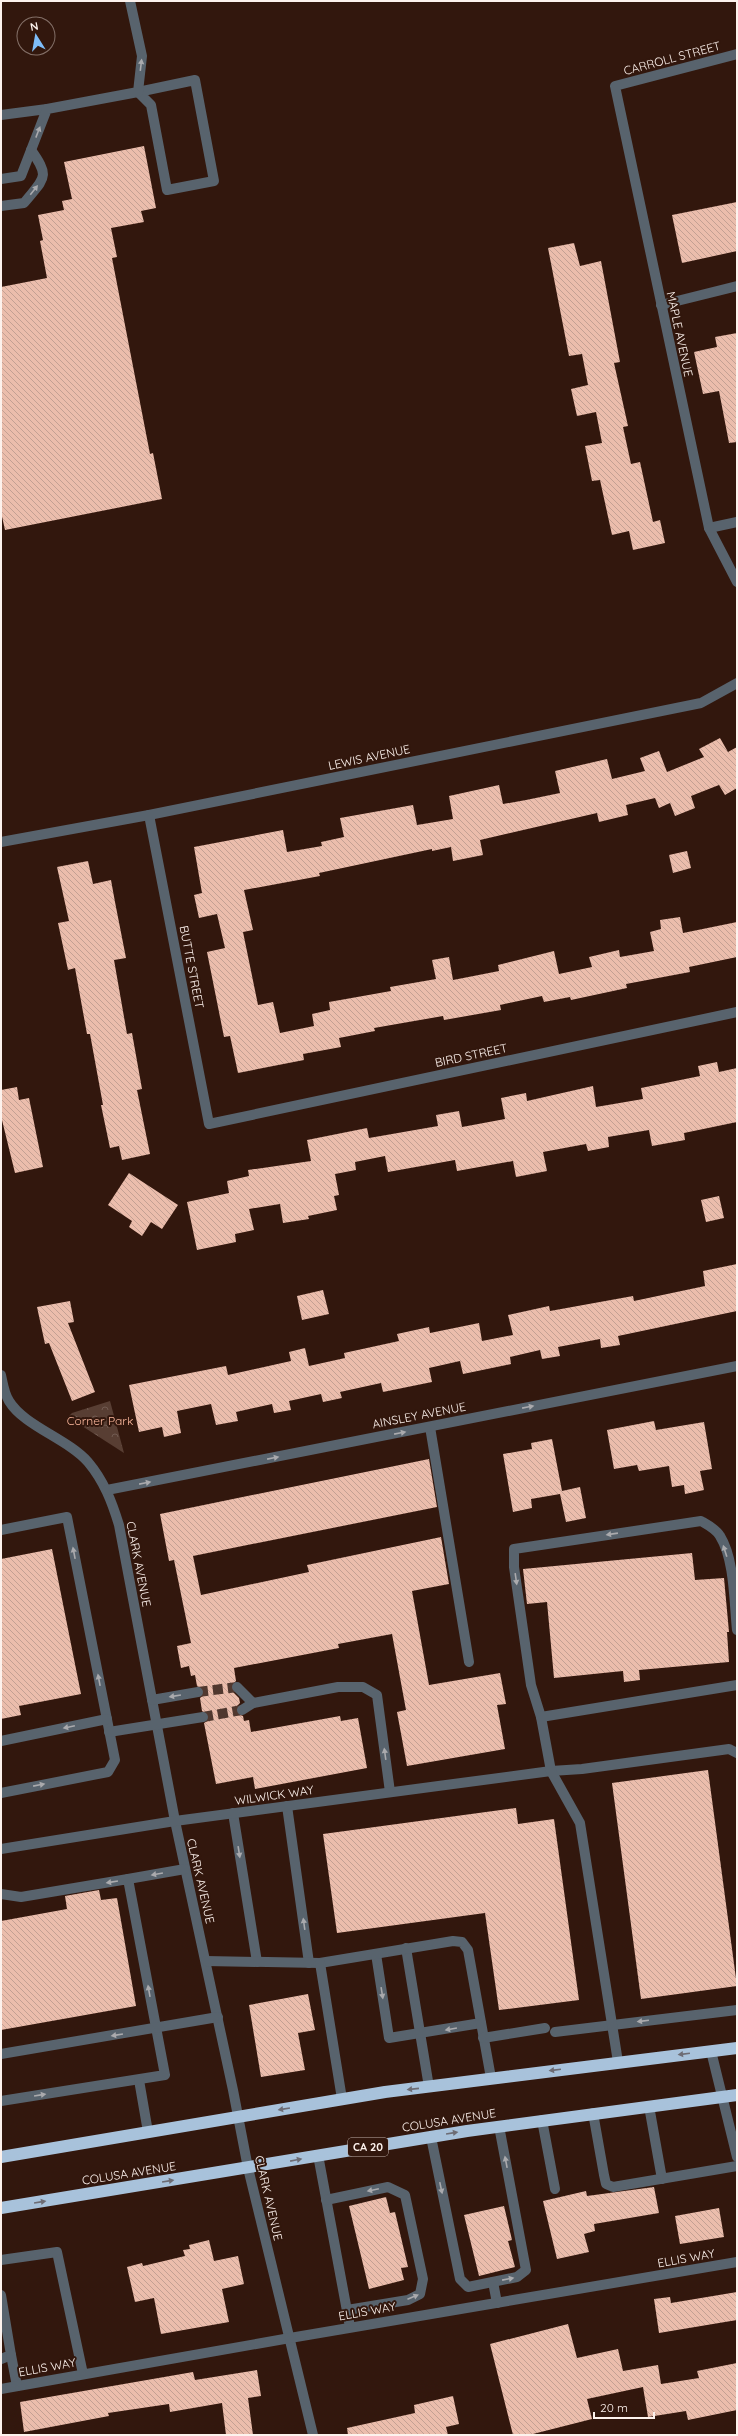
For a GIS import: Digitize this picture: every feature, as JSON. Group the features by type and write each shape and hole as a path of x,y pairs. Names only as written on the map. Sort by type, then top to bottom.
{"highway":[{"path":"1,2157 342,2099 491,2078 737,2048"},
{"name":"COLUSA AVENUE","path":"1,2208 499,2126 737,2095"}],"street":[{"path":"1,115 47,109 138,92 195,80 214,181 167,190 150,105 138,92 142,56 130,1"},
{"name":"CARROLL STREET","path":"615,86 737,54"},
{"name":"MAPLE AVENUE","path":"615,86 709,528 737,582"},
{"path":"1,179 21,176 47,109"},
{"path":"1,206 24,202 43,178 43,168 30,150"},
{"path":"661,305 737,286"},
{"path":"709,528 737,522"},
{"name":"LEWIS AVENUE","path":"1,842 150,815 701,703 737,683"},
{"name":"BUTTE STREET","path":"150,815 209,1124"},
{"name":"BIRD STREET","path":"209,1124 737,1012"},
{"name":"AINSLEY AVENUE","path":"107,1490 737,1366"},
{"name":"CLARK AVENUE","path":"1,1375 2,1390 13,1408 71,1447 87,1461 107,1490 119,1525 175,1821 218,2017 248,2168 313,2435"},
{"path":"430,1426 469,1662"},
{"path":"1,1530 67,1517 115,1760 108,1772 1,1793"},
{"path":"618,2062 580,1823 550,1771 541,1717 531,1685 514,1567 514,1549 701,1521 714,1529 721,1537 726,1552 731,1570 737,1630"},
{"path":"541,1717 737,1685"},
{"path":"237,1686 253,1703"},
{"path":"242,1710 253,1703 338,1686 363,1687 377,1695 390,1792"},
{"path":"152,1700 198,1692"},
{"path":"109,1732 203,1717"},
{"path":"1,1741 107,1719"},
{"name":"WILWICK WAY","path":"1,1849 175,1821 550,1771 582,1769 729,1749 737,1753"},
{"path":"287,1806 315,1963 342,2099"},
{"path":"233,1813 257,1962"},
{"path":"1,1894 21,1897 185,1869"},
{"path":"1,2101 165,2075 128,1879"},
{"path":"206,1961 315,1963 453,1941 462,1942 468,1950 491,2078"},
{"path":"406,1948 429,2087"},
{"path":"376,1954 389,2038 481,2023"},
{"path":"483,2038 550,2030 612,2025 737,2010"},
{"path":"1,2054 156,2029 218,2017"},
{"path":"711,2051 737,2157"},
{"path":"139,2080 148,2132"},
{"path":"650,2106 662,2179"},
{"path":"593,2114 606,2184 614,2187 737,2166"},
{"path":"542,2120 555,2189"},
{"path":"431,2137 460,2279 468,2287 517,2277 526,2270 499,2126"},
{"path":"318,2156 350,2328"},
{"path":"326,2200 388,2187 405,2195 423,2279 420,2294 408,2300 347,2310"},
{"path":"1,2260 57,2252 84,2374"},
{"name":"ELLIS WAY","path":"1,2389 737,2262"},
{"path":"493,2282 497,2303"},
{"path":"1,2295 10,2354 17,2386"},
{"path":"1,2359 10,2354"}],"green space":[{"name":"Corner Park","path":"110,1401 124,1453 68,1417 72,1413"}],"building":[{"path":"144,146 156,208 141,211 144,222 111,228 117,257 112,258 150,454 153,453 162,499 5,530 1,512 1,287 47,278 40,241 43,240 38,215 64,210 62,201 72,199 64,162"},
{"path":"737,202 737,251 682,263 672,215"},
{"path":"574,243 580,266 601,261 620,362 614,363 628,426 623,427 631,464 640,462 653,522 660,520 665,543 633,550 629,531 612,535 600,480 592,481 585,446 602,443 596,412 577,416 571,389 588,385 582,354 569,356 548,248"},
{"path":"737,333 737,442 729,443 719,391 703,394 694,352 717,347 715,337"},
{"path":"720,738 728,752 737,747 737,788 725,795 719,785 691,796 695,808 675,816 670,803 659,808 655,798 626,805 628,815 599,822 597,813 480,840 483,855 453,861 451,847 432,851 432,849 319,873 320,876 244,890 253,930 243,932 258,1005 273,1002 280,1033 314,1026 312,1014 330,1010 329,1002 391,991 390,987 436,979 432,960 449,957 453,980 499,971 498,965 554,951 559,974 592,967 589,957 619,950 620,957 654,951 650,932 661,929 660,920 680,917 683,933 737,922 737,957 689,967 690,972 626,984 627,988 571,1000 570,997 544,1002 542,996 500,1005 501,1010 444,1020 443,1016 374,1028 375,1031 339,1038 341,1047 303,1054 304,1060 238,1073 230,1036 224,1037 207,952 225,948 217,914 199,918 194,895 202,893 194,847 283,830 287,852 322,846 321,842 344,837 340,818 413,805 417,825 453,819 449,796 499,785 503,804 560,793 555,771 607,759 612,779 645,771 640,758 659,751 667,772 704,757 699,749"},
{"path":"687,851 691,868 673,873 669,855"},
{"path":"88,861 93,884 111,880 126,958 114,960 127,1034 132,1033 142,1089 137,1090 150,1154 122,1160 119,1146 110,1148 101,1105 103,1105 90,1034 87,1034 75,968 68,970 58,923 69,921 57,867"},
{"path":"717,1062 719,1072 737,1068 737,1122 684,1133 685,1140 652,1146 649,1130 608,1137 609,1147 588,1151 586,1144 543,1152 547,1171 516,1177 513,1161 457,1171 455,1160 388,1172 385,1156 355,1162 356,1170 335,1174 339,1195 334,1196 337,1210 308,1216 309,1219 283,1223 280,1204 249,1209 254,1230 235,1234 236,1242 197,1250 187,1202 229,1193 227,1181 249,1176 248,1170 311,1161 307,1140 367,1128 369,1138 438,1126 436,1115 459,1111 462,1127 505,1119 501,1098 526,1093 527,1101 593,1086 596,1107 643,1099 641,1088 700,1076 698,1066"},
{"path":"17,1087 19,1100 29,1098 43,1167 15,1173 1,1116 1,1090"},
{"path":"129,1173 178,1205 162,1229 151,1222 142,1236 129,1227 132,1221 108,1205"},
{"path":"719,1196 724,1218 706,1222 701,1200"},
{"path":"737,1264 737,1311 618,1336 620,1345 601,1348 600,1339 558,1347 560,1356 542,1359 540,1350 510,1357 511,1364 463,1374 460,1361 429,1368 432,1382 383,1392 381,1383 340,1392 342,1398 323,1402 321,1394 289,1401 291,1410 274,1413 272,1404 236,1412 238,1421 216,1425 211,1404 177,1411 181,1433 164,1437 162,1427 139,1432 129,1385 226,1366 228,1375 291,1361 289,1352 305,1348 309,1366 345,1358 344,1353 399,1341 397,1334 429,1327 430,1333 479,1323 482,1341 513,1335 508,1315 549,1306 550,1311 633,1296 634,1301 705,1286 703,1271"},
{"path":"323,1290 329,1314 302,1320 297,1296"},
{"path":"70,1301 74,1322 68,1323 95,1392 72,1401 49,1343 45,1344 37,1307"},
{"path":"654,1421 656,1430 704,1422 712,1469 700,1471 704,1490 685,1494 684,1485 672,1487 669,1466 639,1471 637,1465 614,1469 607,1430"},
{"path":"552,1439 562,1491 580,1487 586,1518 566,1522 560,1494 531,1499 532,1508 513,1512 503,1454 532,1449 531,1443"},
{"path":"429,1459 437,1507 193,1556 201,1595 309,1572 307,1565 441,1537 449,1584 412,1591 429,1685 500,1673 506,1704 497,1705 505,1749 407,1766 397,1712 406,1710 392,1634 338,1644 339,1648 234,1668 236,1681 231,1686 232,1691 239,1698 240,1703 236,1707 236,1713 243,1716 244,1721 249,1720 251,1732 340,1716 341,1721 358,1718 367,1768 255,1789 253,1777 216,1784 204,1723 209,1720 209,1716 202,1711 200,1698 204,1695 204,1691 197,1686 195,1675 191,1676 189,1666 181,1668 177,1646 191,1643 174,1560 169,1561 160,1514"},
{"path":"52,1549 81,1694 19,1706 21,1715 1,1719 1,1559"},
{"path":"692,1553 695,1580 724,1578 729,1632 727,1632 729,1662 639,1670 640,1680 624,1682 623,1671 554,1678 547,1602 527,1604 523,1569"},
{"path":"708,1770 737,1986 641,1999 612,1783"},
{"path":"516,1808 518,1824 554,1819 579,2000 499,2010 485,1913 337,1933 323,1834"},
{"path":"99,1890 101,1900 117,1898 136,2006 1,2030 1,1921 67,1909 65,1896"},
{"path":"308,1994 315,2030 298,2033 305,2070 261,2077 249,2005"},
{"path":"654,2187 659,2213 594,2224 595,2231 584,2234 589,2252 557,2259 543,2201 586,2191 587,2196"},
{"path":"386,2197 390,2213 395,2212 408,2267 401,2268 404,2280 369,2289 349,2206"},
{"path":"504,2206 512,2240 508,2241 515,2267 479,2276 464,2215"},
{"path":"719,2208 724,2237 680,2244 675,2216"},
{"path":"209,2240 214,2261 238,2256 244,2284 222,2289 229,2322 161,2334 154,2298 135,2302 127,2267 142,2263 143,2266 185,2256 183,2250 190,2249 189,2245"},
{"path":"737,2292 737,2320 659,2333 654,2299 670,2297 671,2303"},
{"path":"568,2324 577,2358 618,2349 623,2371 658,2365 661,2384 699,2378 697,2371 737,2363 737,2410 688,2420 686,2411 648,2417 643,2387 587,2399 592,2419 529,2435 513,2435 490,2344"},
{"path":"257,2370 261,2396 248,2398 253,2435 226,2435 222,2403 170,2412 169,2404 108,2413 109,2416 24,2432 20,2402 193,2372 195,2380"},
{"path":"453,2396 459,2424 446,2427 448,2435 348,2435 347,2428 415,2413 414,2405"}],"tunnel":[{"path":"198,1692 237,1687"},
{"path":"203,1717 242,1710"}]}
